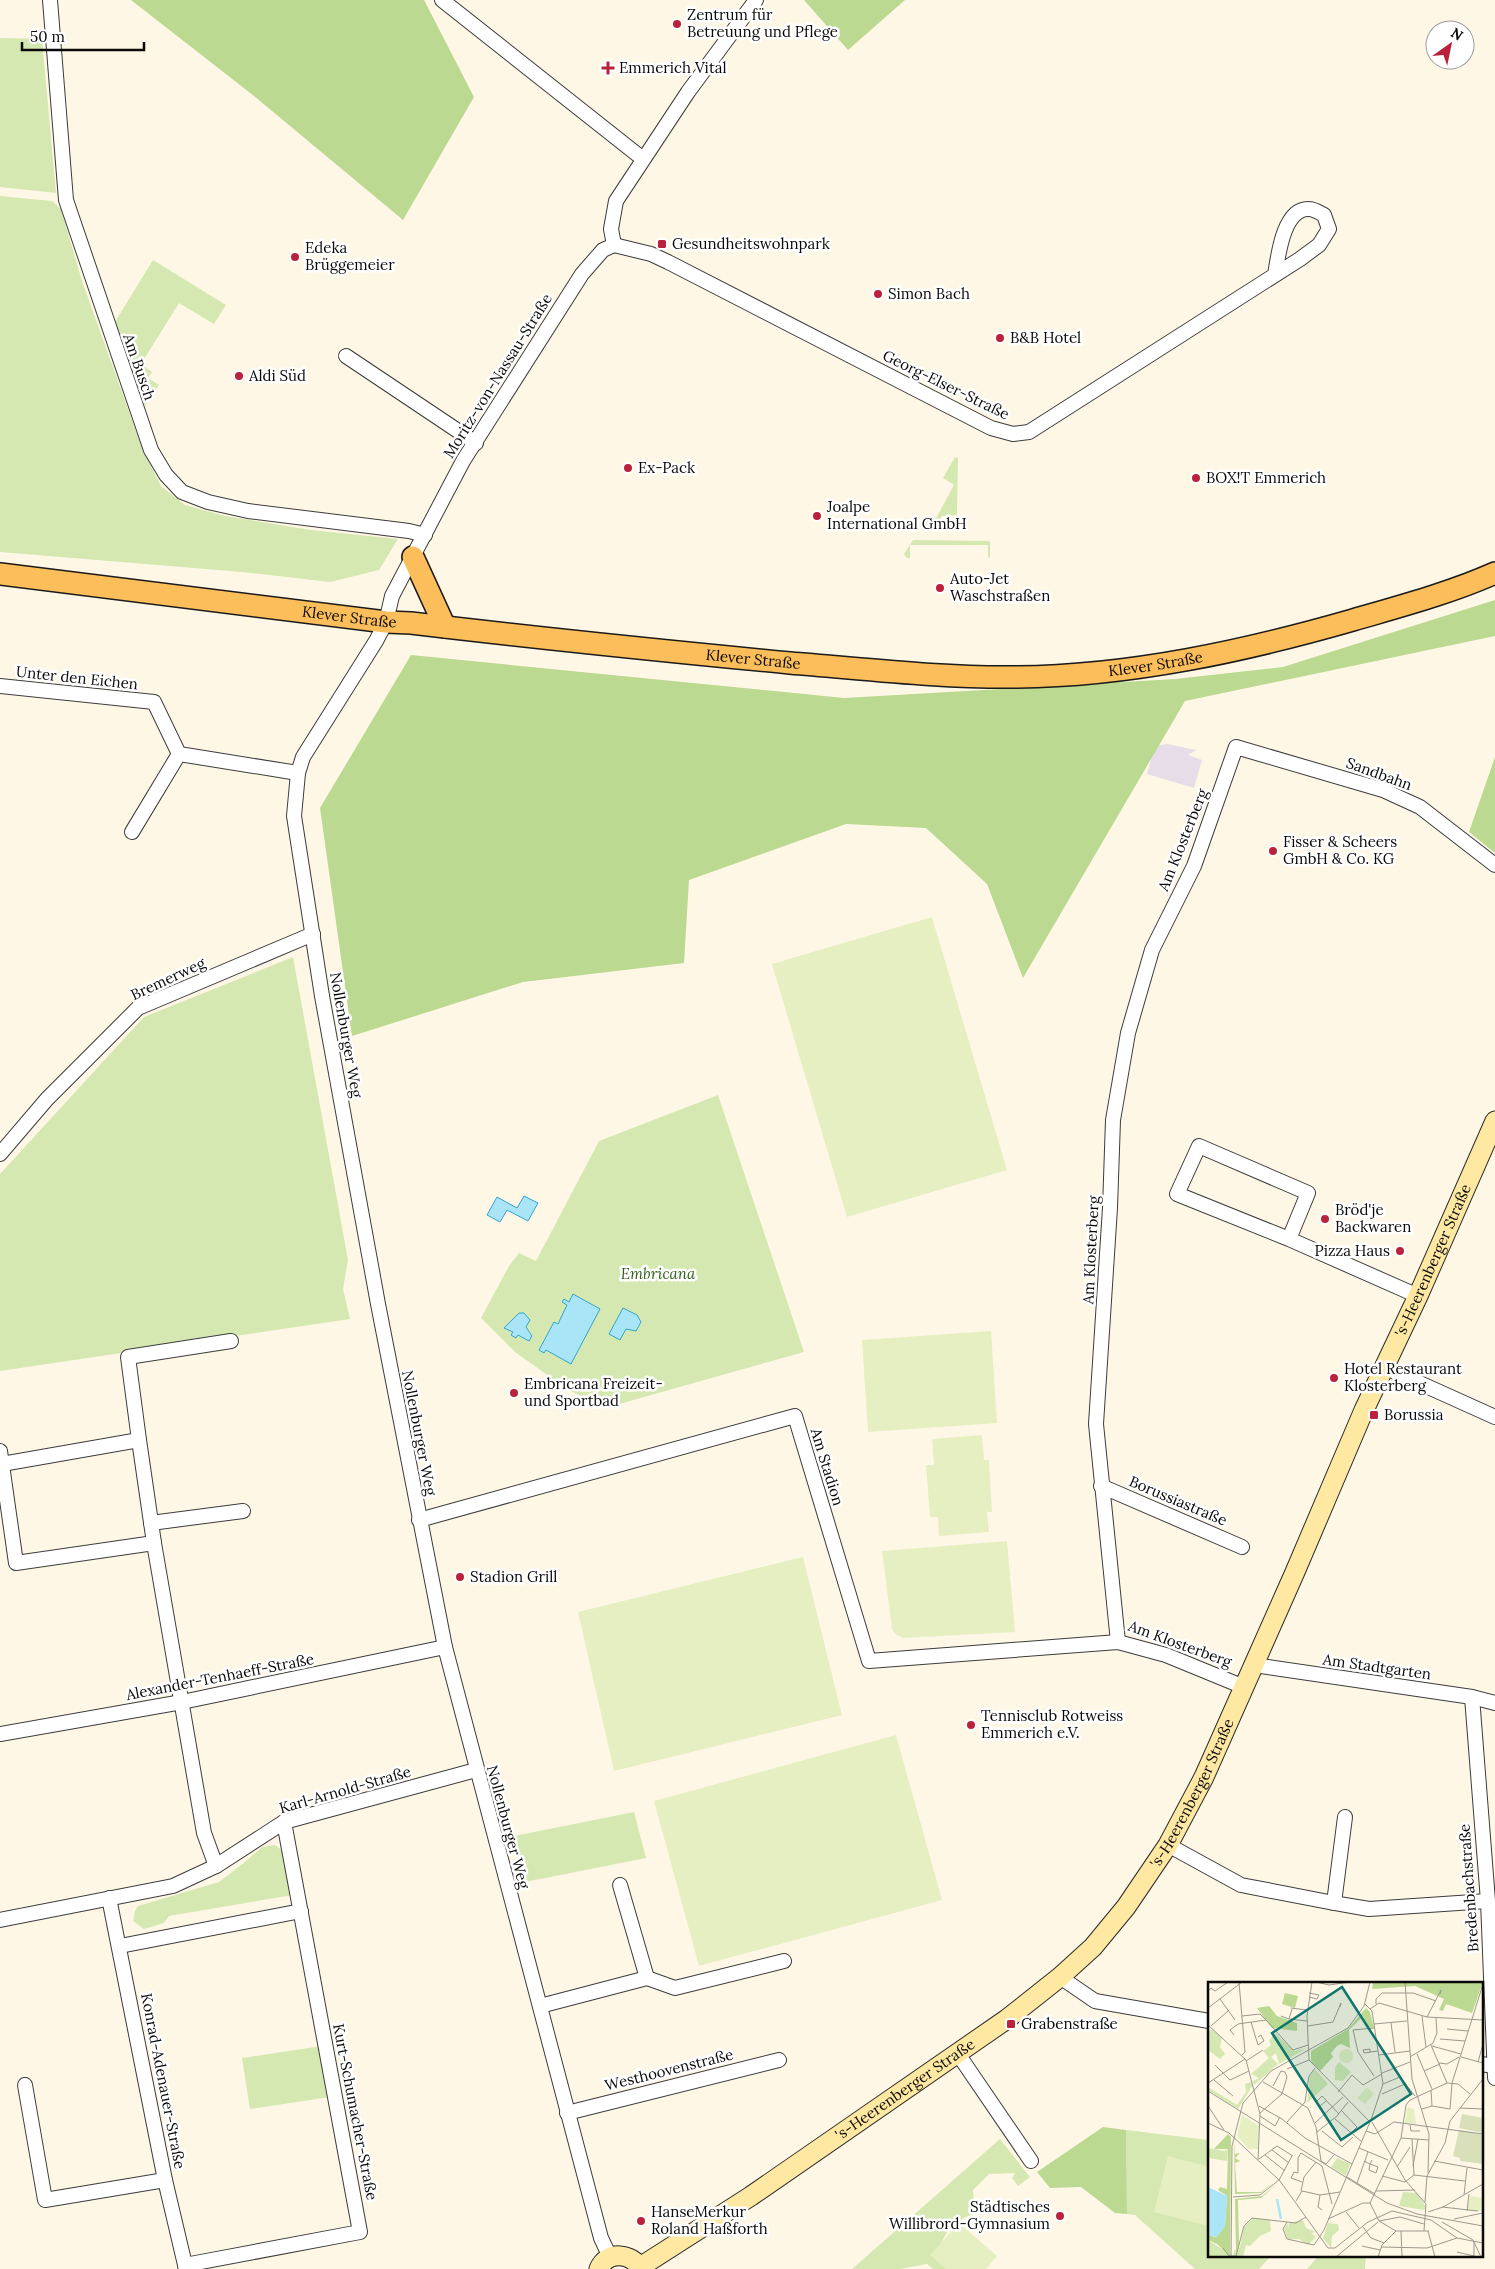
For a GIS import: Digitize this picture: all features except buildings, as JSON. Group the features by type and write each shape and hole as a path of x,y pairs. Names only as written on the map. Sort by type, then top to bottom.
{"main road":[{"path":"413,557 444,627"},
{"name":"Klever Straße","path":"0,574 386,622 645,650 922,674 1018,677 1092,672 1189,660 1288,638 1412,603 1495,573"}],"street":[{"name":"Am Busch","path":"50,0 66,200 151,450 166,476 182,492 208,502 248,511 408,531 425,535"},
{"path":"442,0 643,159"},
{"path":"614,245 611,229 616,201 688,92 754,0"},
{"name":"Georg-Elser-Straße","path":"614,245 651,254 668,262 991,428 1013,434 1029,432 1275,275 1319,245 1329,230 1324,214 1310,208 1298,212 1289,222 1283,235 1275,275"},
{"name":"Moritz-von-Nassau-Straße","path":"386,622 392,596 463,461 582,274 602,250 614,245"},
{"path":"346,356 476,443"},
{"name":"Nollenburger Weg","path":"386,622 303,757 298,773 294,816 322,996 419,1520 445,1647 601,2238 605,2263"},
{"name":"Unter den Eichen","path":"0,686 154,702 179,754"},
{"name":"Sandbahn","path":"1236,747 1390,793 1420,807 1495,865"},
{"name":"Am Klosterberg","path":"1236,747 1194,866 1152,950 1128,1033 1113,1120 1110,1208 1096,1424 1100,1486 1118,1642 1166,1655 1244,1687"},
{"path":"132,832 179,754 298,773"},
{"name":"Bremerweg","path":"0,1154 47,1099 138,1008 313,934"},
{"name":"'s-Heerenberger Straße","path":"605,2263 620,2255 629,2257 641,2268 751,2196 958,2054 1060,1977 1093,1947 1126,1907 1168,1846 1204,1777 1384,1366 1418,1296 1495,1121"},
{"path":"1289,1239 1308,1193 1199,1146 1177,1194 1289,1239 1418,1296"},
{"path":"216,1866 204,1833 154,1543 128,1357 231,1341"},
{"path":"1384,1366 1495,1417"},
{"name":"Am Stadion","path":"419,1520 794,1416 869,1661 1118,1642"},
{"path":"139,1440 1,1457 16,1563 154,1543"},
{"name":"Borussiastraße","path":"1100,1486 1242,1547"},
{"path":"151,1523 243,1511"},
{"name":"Alexander-Tenhaeff-Straße","path":"0,1734 182,1702 445,1647"},
{"name":"Am Stadtgarten","path":"1254,1665 1472,1697 1495,1703"},
{"name":"Bredenbachstraße","path":"1472,1697 1488,1901 1490,2069"},
{"name":"Karl-Arnold-Straße","path":"0,1920 173,1886 216,1866 284,1822 476,1770"},
{"path":"1334,1904 1345,1817"},
{"name":"Kurt-Schumacher-Straße","path":"185,2267 360,2232 284,1822"},
{"path":"1168,1846 1241,1885 1334,1904 1369,1909 1488,1901"},
{"path":"620,1885 647,1978"},
{"name":"Konrad-Adenauer-Straße","path":"109,1898 165,2180 185,2267"},
{"path":"120,1946 301,1911"},
{"path":"540,2006 647,1978 676,1988 784,1961"},
{"path":"1060,1977 1095,2001 1208,2021"},
{"path":"958,2054 1031,2161"},
{"name":"Westhoovenstraße","path":"567,2113 779,2060"},
{"path":"25,2085 45,2200 165,2180"}],"shaded area":[{"path":"1167,744 1196,750 1188,755 1202,760 1194,788 1147,774 1155,746"}],"green space":[{"path":"131,0 424,0 474,97 403,220 254,96"},
{"path":"804,0 905,0 848,50"},
{"path":"0,38 42,39 56,193 0,187"},
{"path":"0,196 52,201 61,209 82,281 141,445 161,486 185,505 225,516 311,530 398,539 379,570 330,582 242,572 0,552"},
{"path":"153,260 226,305 214,324 179,303 141,364 152,372 148,378 159,385 145,406 115,322"},
{"path":"955,457 958,458 957,515 941,516 941,531 931,530 924,525 922,519 923,517 934,522 954,485 943,478"},
{"path":"913,540 990,541 990,557 988,558 988,545 910,545 910,558 907,558 904,554"},
{"path":"1495,600 1495,636 1185,701 1023,978 987,884 926,828 846,824 689,880 684,963 523,982 352,1036 320,808 411,655 844,698 1175,679 1283,667"},
{"path":"1495,757 1495,853 1469,832"},
{"path":"932,917 1007,1170 847,1217 772,964"},
{"path":"293,957 348,1260 343,1289 350,1319 0,1371 0,1174 144,1017"},
{"name":"Embricana","path":"718,1095 804,1352 605,1408 567,1389 515,1352 481,1318 509,1266 519,1253 536,1261 599,1141"},
{"path":"991,1331 997,1423 868,1432 862,1340"},
{"path":"982,1435 984,1460 989,1460 992,1512 987,1512 989,1532 939,1536 938,1517 930,1517 926,1465 934,1465 932,1439"},
{"path":"1007,1541 1015,1632 903,1638 895,1634 892,1629 882,1551"},
{"path":"803,1557 842,1715 614,1771 578,1612"},
{"path":"896,1735 942,1900 699,1966 654,1801"},
{"path":"634,1812 646,1858 525,1882 514,1836"},
{"path":"275,1845 283,1851 293,1895 169,1916 164,1923 144,1929 133,1921 138,1906 219,1882 262,1847"},
{"path":"322,2046 330,2097 250,2109 242,2058"},
{"path":"1103,2127 1126,2130 1127,2214 1115,2213 1081,2187 1050,2188 1037,2172"},
{"path":"1126,2130 1208,2140 1208,2256 1271,2256 1259,2269 1195,2269 1135,2215 1127,2214"},
{"path":"1000,2139 1030,2177 1018,2186 1012,2178 1015,2173 989,2174 973,2190 974,2204 982,2212 966,2217 954,2224 942,2241 939,2249 950,2269 933,2269 927,2264 900,2269 852,2269"},
{"path":"1168,2156 1208,2167 1208,2226 1154,2212"},
{"path":"959,2223 997,2256 986,2269 946,2269 930,2255"},
{"path":"1318,2256 1366,2256 1365,2269 1307,2269"}],"water":[{"path":"524,1196 538,1203 528,1221 507,1210 500,1222 487,1215 497,1197 517,1208"},
{"path":"573,1294 600,1309 571,1364 546,1350 544,1353 539,1350 554,1322 558,1324 567,1305 562,1302 564,1299 569,1302"},
{"path":"623,1308 637,1315 641,1322 636,1331 626,1329 620,1340 609,1334"},
{"path":"519,1313 524,1313 530,1320 526,1327 532,1336 529,1341 518,1335 516,1338 511,1335 513,1332 504,1328"}],"place":[{"name":"Zentrum für Betreuung und Pflege","path":"677,24"},
{"name":"Emmerich Vital","path":"608,68"},
{"name":"Gesundheitswohnpark","path":"662,244"},
{"name":"Edeka Brüggemeier","path":"295,257"},
{"name":"Simon Bach","path":"878,294"},
{"name":"B&B Hotel","path":"1000,338"},
{"name":"Aldi Süd","path":"239,376"},
{"name":"Ex-Pack","path":"628,468"},
{"name":"BOX!T Emmerich","path":"1196,478"},
{"name":"Joalpe International GmbH","path":"817,516"},
{"name":"Auto-Jet Waschstraßen","path":"940,588"},
{"name":"Fisser & Scheers GmbH & Co. KG","path":"1273,851"},
{"name":"Bröd'je Backwaren","path":"1325,1219"},
{"name":"Pizza Haus","path":"1400,1251"},
{"name":"Hotel Restaurant Klosterberg","path":"1334,1378"},
{"name":"Embricana Freizeit- und Sportbad","path":"514,1393"},
{"name":"Borussia","path":"1374,1415"},
{"name":"Stadion Grill","path":"460,1577"},
{"name":"Tennisclub Rotweiss Emmerich e.V.","path":"971,1725"},
{"name":"Grabenstraße","path":"1011,2024"},
{"name":"Städtisches Willibrord-Gymnasium","path":"1060,2216"},
{"name":"HanseMerkur Roland Haßforth","path":"641,2221"}]}
